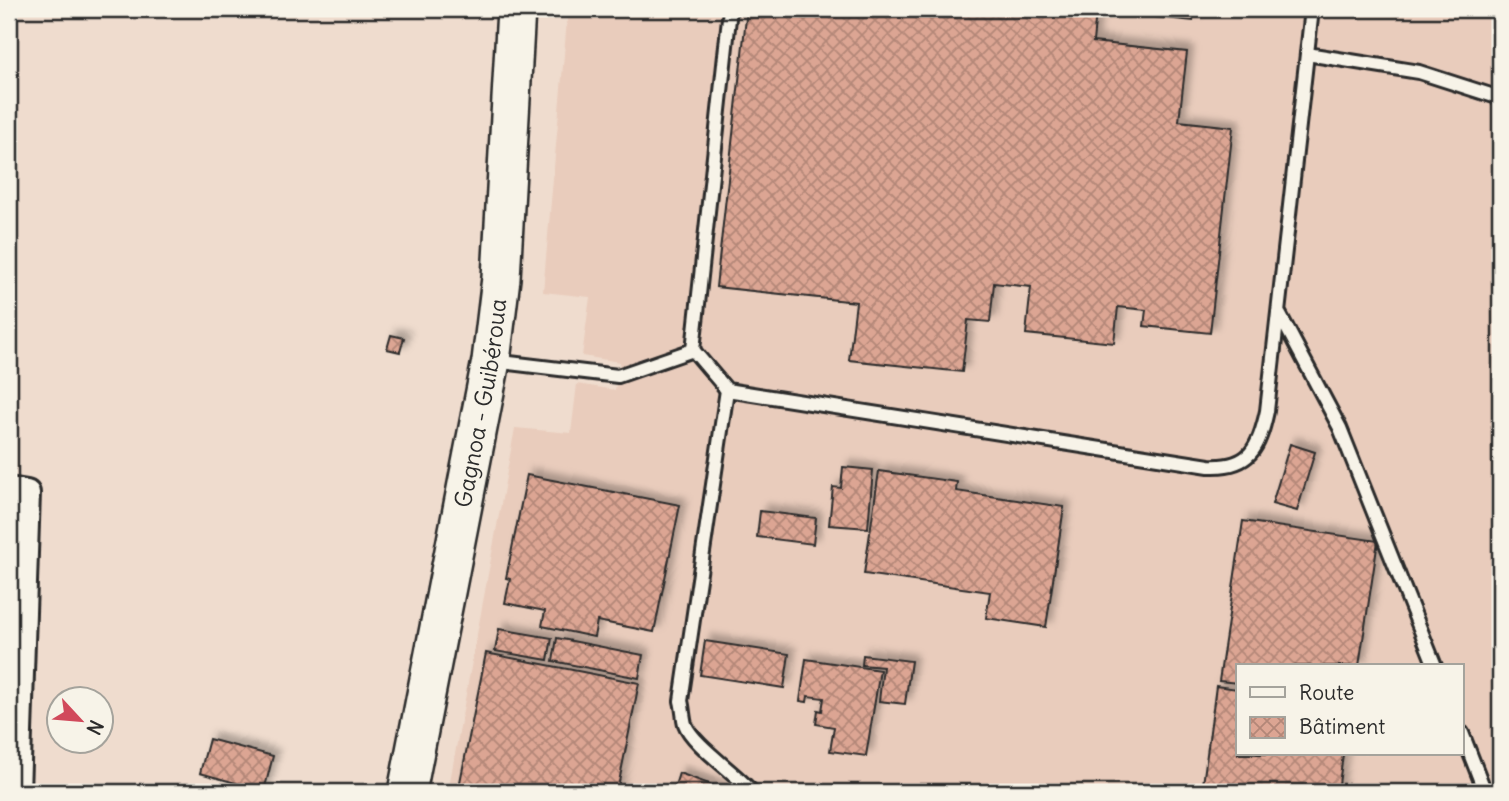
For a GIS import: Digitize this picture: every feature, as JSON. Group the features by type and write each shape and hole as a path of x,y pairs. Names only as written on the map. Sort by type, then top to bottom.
{"main road":[{"name":"Gagnoa - Guibéroua","path":"407,792 491,361 501,278 516,9"}],"street":[{"path":"9,490 27,493 17,792"}],"lane":[{"path":"730,9 693,351 727,390 1229,467 1251,455 1262,436 1279,315 1312,9"},
{"path":"1307,54 1419,72 1500,98"},
{"path":"1279,315 1340,428 1434,664"},
{"path":"491,361 618,376 693,351"},
{"path":"727,390 681,701 685,726 702,746 739,777 752,792"},
{"path":"1464,738 1485,792"}],"shaded area":[{"path":"568,9 1500,9 1500,792 448,792 515,428 571,433 577,384 615,390 620,362 582,356 590,297 543,292"}],"building":[{"path":"747,9 1194,9 1193,21 1096,11 1093,42 1187,52 1179,121 1233,127 1210,333 1144,326 1146,310 1118,307 1114,343 1026,334 1031,287 994,283 990,322 968,320 962,372 849,360 856,302 716,287"},
{"path":"391,335 404,338 400,352 387,349"},
{"path":"1290,444 1315,452 1297,511 1272,504"},
{"path":"843,467 873,470 868,528 829,525 833,487 841,488"},
{"path":"879,471 957,482 956,491 1064,507 1046,627 986,618 990,592 864,574"},
{"path":"527,475 680,505 654,632 597,621 594,637 542,626 545,611 505,603 510,579 506,578"},
{"path":"760,511 816,518 813,544 757,537"},
{"path":"1243,521 1378,541 1359,664 1236,664 1236,683 1219,681"},
{"path":"499,629 552,638 548,660 495,651"},
{"path":"557,638 643,655 639,678 553,661"},
{"path":"705,641 789,654 784,688 700,675"},
{"path":"486,653 639,683 617,792 458,792"},
{"path":"863,655 911,661 905,704 879,701 883,667 862,665"},
{"path":"806,659 880,670 866,756 830,751 834,727 816,724 818,710 822,711 824,698 808,696 807,702 800,701"},
{"path":"1216,686 1236,689 1236,756 1343,756 1338,792 1202,792"},
{"path":"209,739 273,756 264,791 200,773"},
{"path":"679,773 723,789 722,792 673,792"}]}
